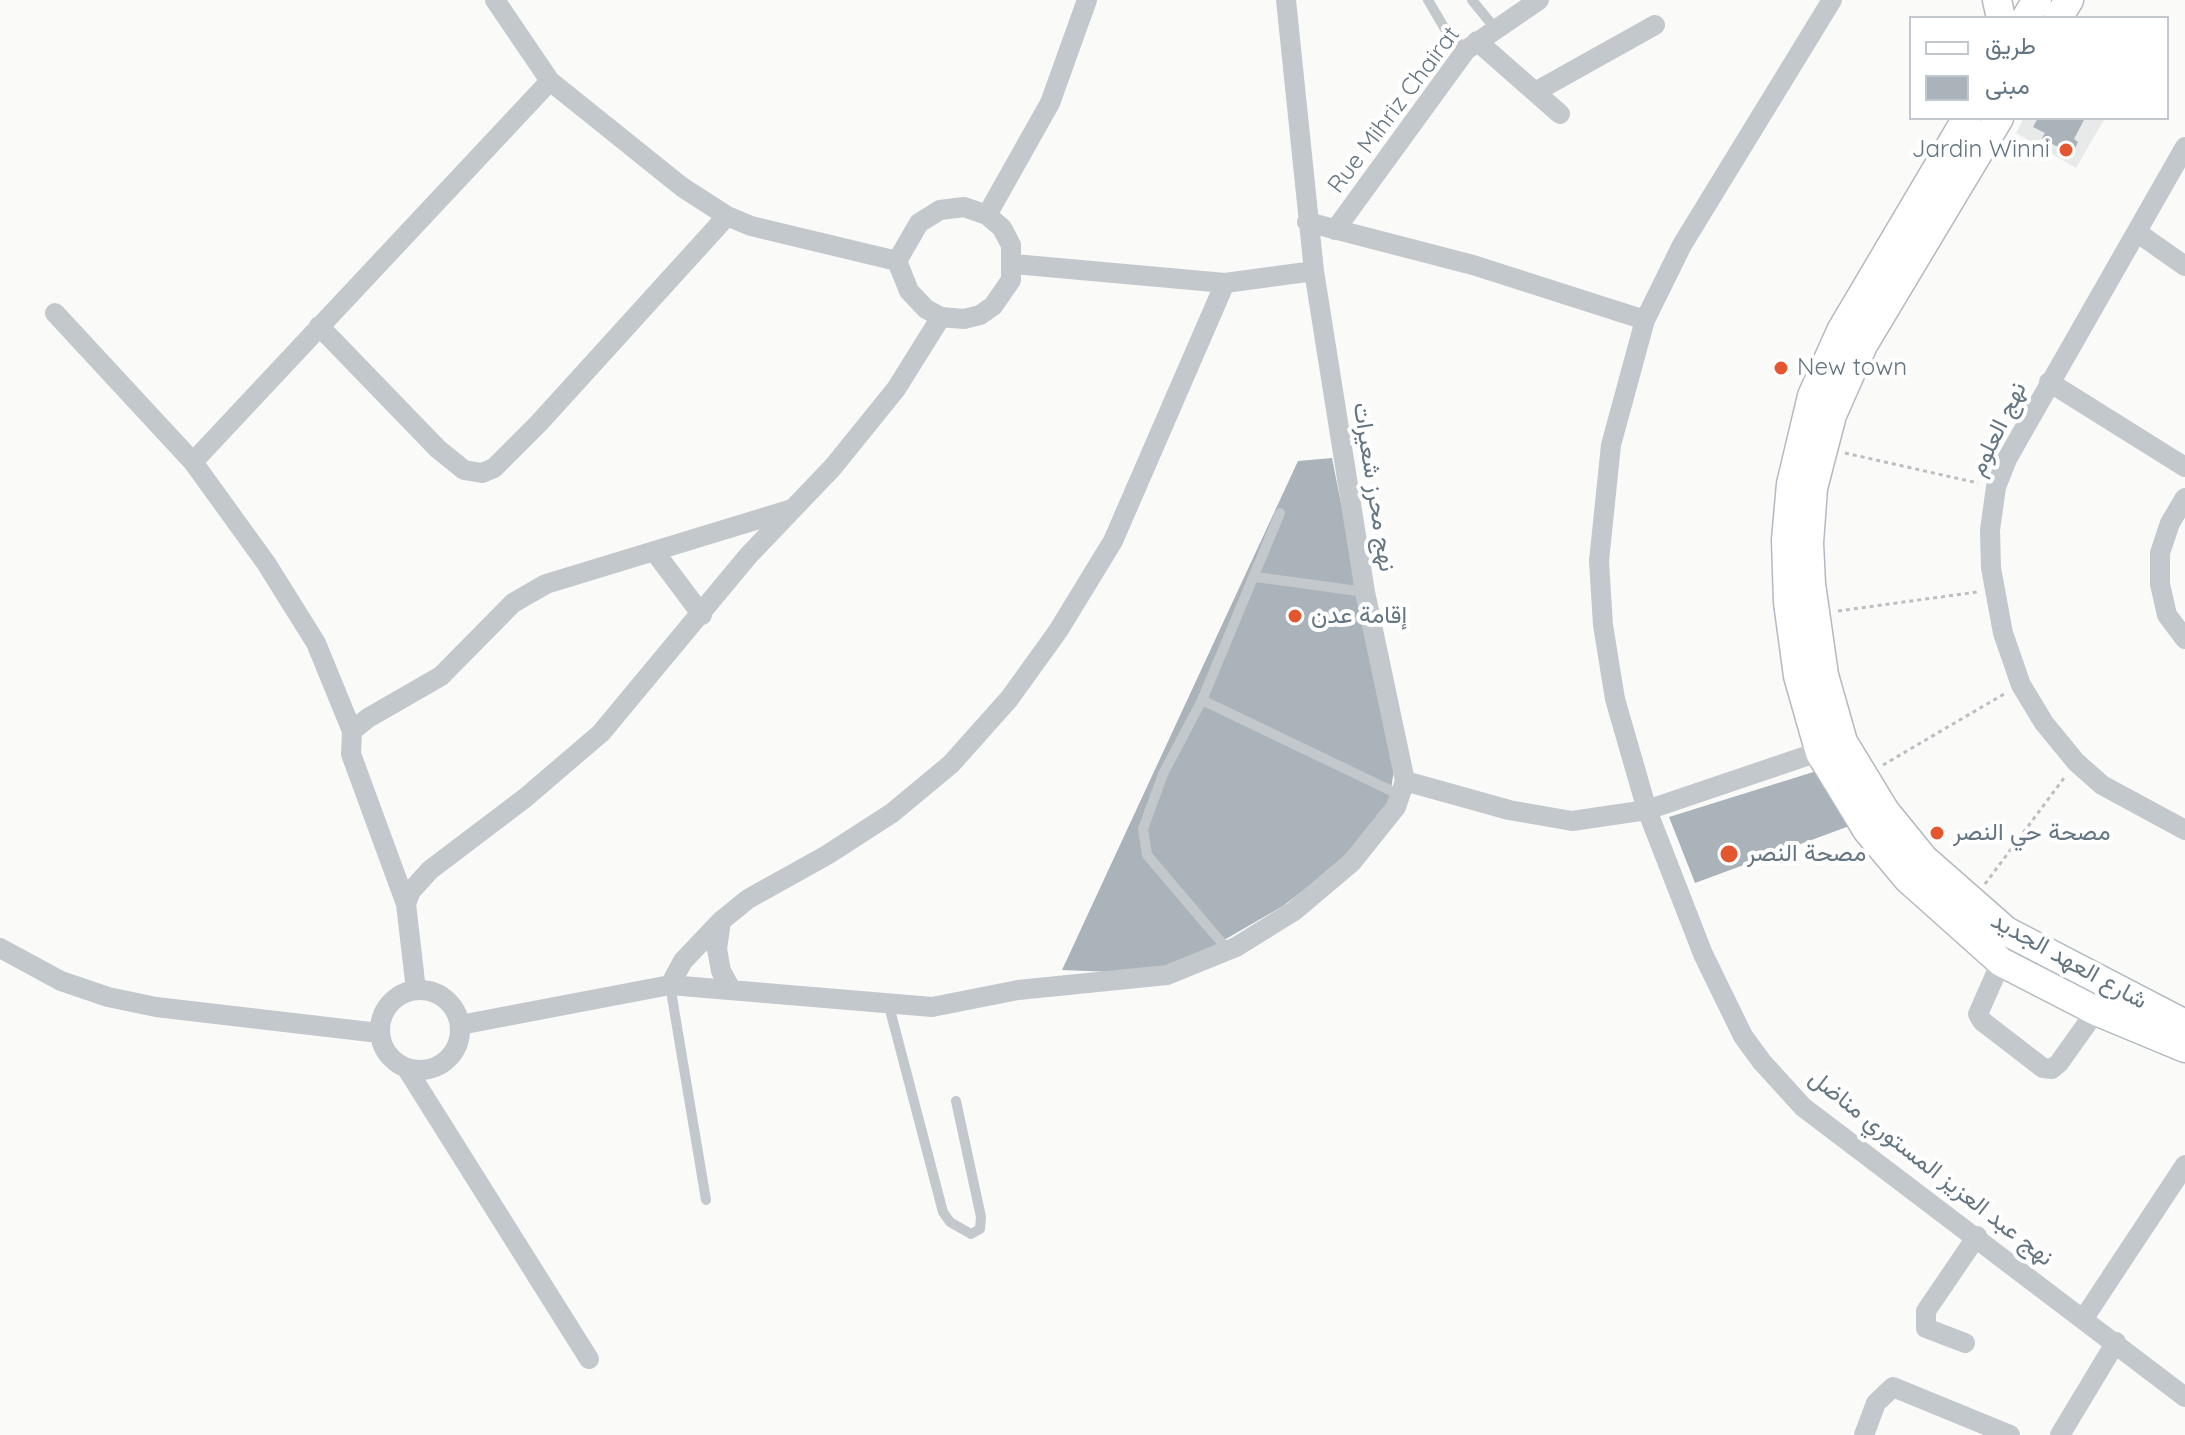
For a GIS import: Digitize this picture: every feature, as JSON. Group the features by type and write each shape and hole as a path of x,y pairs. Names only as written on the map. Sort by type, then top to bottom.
{"main road":[{"path":"2030,16 2055,5"},
{"name":"شارع العهد الجديد","path":"1966,120 1841,331 1812,396 1791,484 1786,540 1788,602 1798,676 1867,830 1908,879 2001,962 2096,1011 2185,1048"},
{"name":"شارع العهد الجديد","path":"1998,120 1863,345 1832,415 1822,448 1813,488 1809,543 1832,748 1863,777 1924,859 2006,931 2185,1024"}],"street":[{"path":"495,0 550,81 682,187 727,216 751,226 897,261"},
{"path":"987,215 1050,103 1087,0"},
{"name":"نهج محرز شعيرات","path":"1286,0 1314,271 1365,592 1403,788"},
{"name":"Rue Mihriz Chairat","path":"1335,230 1472,45 1494,27 1539,0"},
{"name":"نهج عبد العزيز المستوري مناضل","path":"1832,0 1682,245 1645,320 1611,445 1599,561 1603,625 1615,699 1647,810 1703,954 1743,1036 1762,1062 1803,1107 1977,1236 2185,1397"},
{"path":"1535,92 1655,25"},
{"path":"1472,45 1560,114"},
{"path":"193,462 550,81"},
{"name":"نهج العلوم","path":"2185,147 2007,459 1996,487 1990,530 1995,589 2003,633 2021,685 2044,723 2076,762 2102,785 2185,830"},
{"path":"964,207 987,215 1007,236 1014,264 1004,295 993,306 964,319 941,317 926,309 909,291 897,261 919,223 940,210 964,207"},
{"path":"319,326 438,449 464,470 482,473 494,468 539,423 727,216"},
{"path":"1307,222 1473,265 1645,320"},
{"path":"2138,233 2185,266"},
{"path":"1014,264 1225,283 1314,271"},
{"path":"670,985 683,961 721,921 748,899 827,855 892,813 951,764 1009,699 1058,631 1113,541 1225,283"},
{"path":"55,313 193,462 266,563 316,643 352,731 351,754 406,904 416,990"},
{"path":"406,904 411,891 430,870 525,798 601,733 748,556 833,467 896,389 941,317"},
{"path":"2049,382 2185,467"},
{"path":"2185,498 2170,523 2160,553 2160,584 2167,615 2185,639"},
{"path":"352,731 368,718 441,676 513,603 546,584 793,509"},
{"path":"654,551 702,615"},
{"path":"460,1025 670,985 889,1006 945,1005 1018,990 1167,975 1228,950 1294,911 1352,862 1396,807 1403,788 1572,821 1647,810 1832,748"},
{"path":"721,921 717,949 721,971 731,989"},
{"path":"0,948 61,981 108,997 156,1007 379,1033"},
{"path":"2001,962 1978,1014 1982,1021 2043,1068 2052,1069 2059,1063 2096,1011"},
{"path":"416,990 432,991 445,999 455,1011 460,1025 458,1041 451,1055 439,1066 423,1070 407,1069 393,1061 379,1033 381,1018 389,1004 401,994 416,990"},
{"path":"407,1069 589,1359"},
{"path":"2084,1318 2185,1165"},
{"path":"1965,1343 1926,1328 1926,1311 1977,1236"},
{"path":"2060,1435 2116,1342"},
{"path":"1864,1435 1876,1403 1893,1387 2010,1435"}],"lane":[{"path":"1428,0 1445,29 1472,45"},
{"path":"1472,0 1494,27"},
{"path":"1228,950 1147,855 1143,829 1163,774 1202,700 1256,577 1280,513"},
{"path":"1256,577 1365,592"},
{"path":"1202,700 1403,788"},
{"path":"670,985 706,1200"},
{"path":"889,1006 943,1212 950,1222 971,1234 980,1229 981,1217 956,1101"}],"path":[{"path":"1822,448 1996,487"},
{"path":"1815,614 1995,589"},
{"path":"1863,777 2021,685"},
{"path":"1971,903 2076,762"}],"shaded area":[{"name":"Jardin Winni","path":"2023,120 2104,120 2076,168 2016,133"}],"building":[{"path":"2037,120 2084,120 2074,139 2078,142 2072,155 2042,138 2045,133 2033,127"},
{"name":"إقامة عدن","path":"1332,458 1394,770 1388,808 1347,857 1283,906 1165,974 1062,970 1298,461"},
{"name":"مصحة النصر","path":"1823,769 1852,825 1695,883 1669,817"}],"place":[{"name":"Jardin Winni","path":"2066,150"},
{"name":"New town","path":"1781,368"},
{"name":"إقامة عدن","path":"1295,616"},
{"name":"مصحة حي النصر","path":"1937,833"},
{"name":"مصحة النصر","path":"1729,854"}]}
